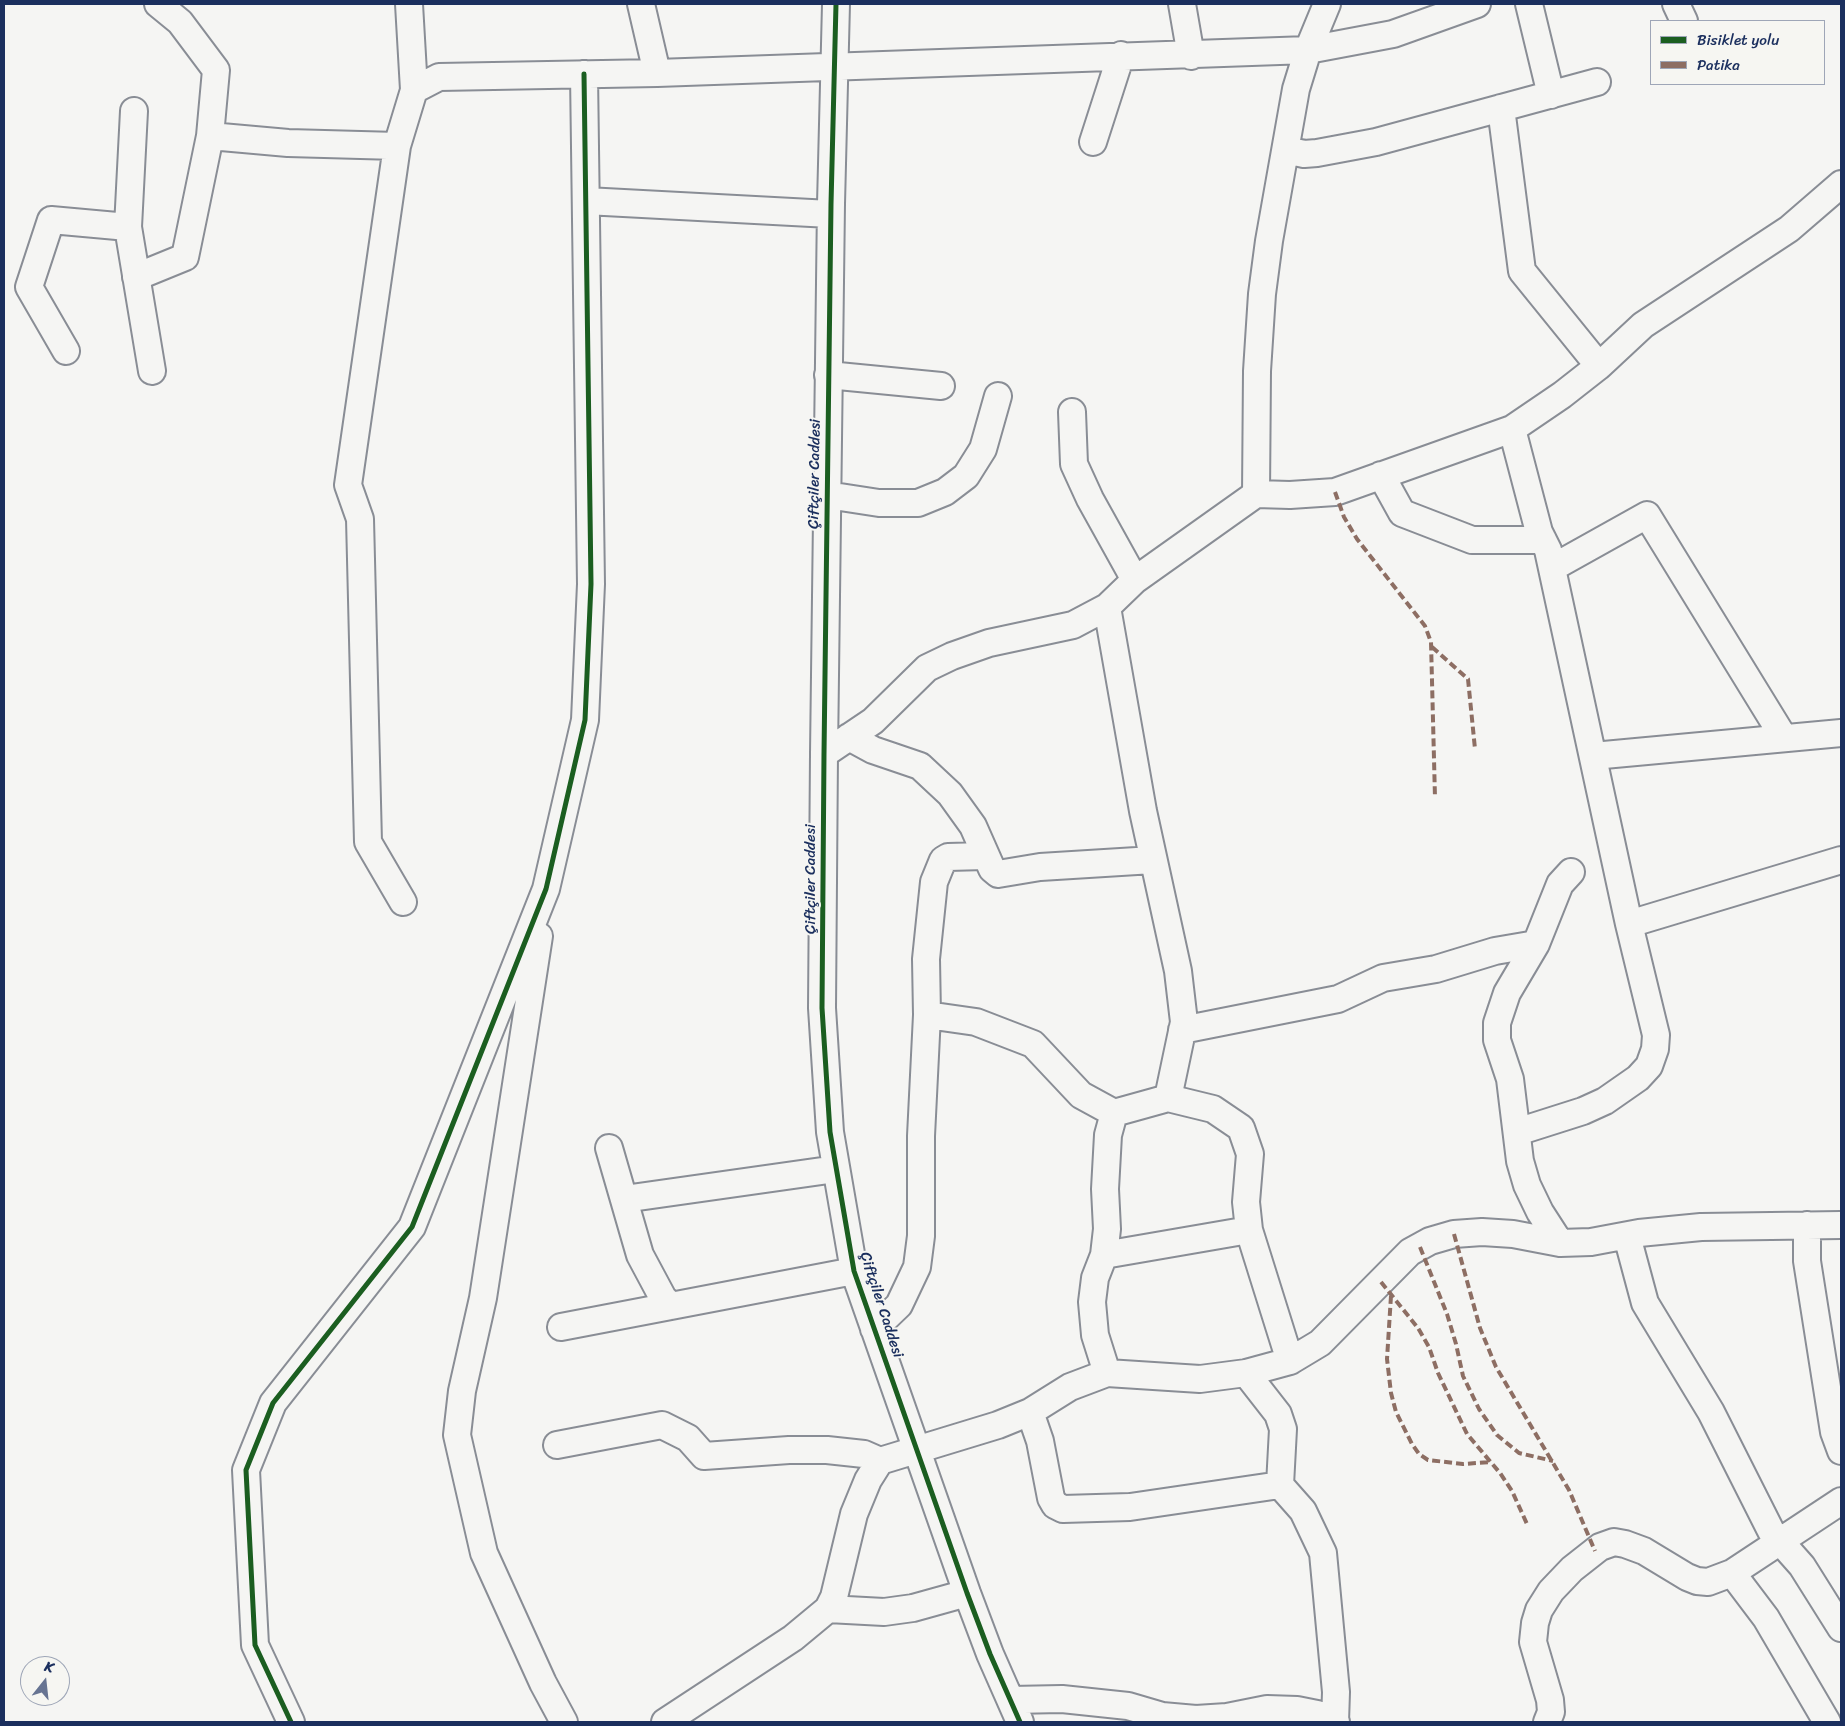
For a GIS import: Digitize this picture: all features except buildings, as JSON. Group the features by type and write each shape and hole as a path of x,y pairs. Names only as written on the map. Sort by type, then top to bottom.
{"street":[{"path":"136,277 185,257 210,136 216,70 180,22 158,4"},
{"path":"403,902 368,842 360,519 348,485 397,146 414,90 409,4"},
{"path":"641,4 657,73"},
{"name":"Çiftçiler Caddesi","path":"836,4 830,214 822,1008 830,1132 854,1271 918,1450 966,1593 990,1654 1016,1711"},
{"path":"1182,4 1191,56"},
{"path":"1256,494 1257,371 1262,294 1296,89 1308,50 1327,4"},
{"path":"414,90 439,77 834,68 1121,55 1191,56 1308,50 1392,34 1477,4"},
{"path":"1529,4 1551,94"},
{"path":"1676,4 1684,20"},
{"path":"1093,142 1121,55"},
{"path":"564,1722 543,1683 484,1553 457,1435 462,1391 483,1298 546,889 585,720 591,584 584,74"},
{"path":"1286,150 1304,154 1361,146 1597,82"},
{"path":"1501,108 1522,271 1599,366"},
{"path":"134,111 128,227 152,371"},
{"path":"210,136 288,142 397,146"},
{"path":"824,754 874,722 927,668 989,643 1072,625 1107,606 1135,580 1256,494 1290,495 1335,492 1512,429 1542,410 1599,366 1642,325 1789,229 1841,184"},
{"path":"586,201 830,214"},
{"path":"66,351 29,287 51,220 128,227"},
{"path":"828,375 941,386"},
{"path":"827,494 879,502 918,503 945,492 966,476 983,449 998,396"},
{"path":"1072,412 1074,464 1090,499 1135,580"},
{"path":"1512,429 1552,568 1629,924 1656,1035 1655,1049 1649,1066 1638,1078 1604,1101 1583,1111 1517,1132"},
{"path":"1381,475 1402,513 1472,540 1543,540"},
{"path":"1552,568 1647,515 1784,738"},
{"path":"1107,606 1153,860 1178,971 1184,1022 1168,1098"},
{"path":"1593,756 1841,733"},
{"path":"850,737 873,750 920,766 950,794 973,826 985,856 992,869 998,874 1040,867 1153,860"},
{"path":"874,1329 899,1305 917,1268 921,1236 921,1136 927,1015 926,959 934,882 943,860 948,857 985,856"},
{"path":"1629,924 1841,860"},
{"path":"1560,1243 1540,1212 1527,1185 1520,1161 1510,1079 1498,1040 1497,1022 1507,993 1536,944 1552,898 1570,872"},
{"path":"290,1722 255,1645 246,1470 273,1403 412,1227 546,889"},
{"path":"1182,1030 1338,999 1383,978 1436,969 1495,951 1536,944"},
{"path":"927,1015 976,1022 1033,1044 1081,1095 1114,1113 1168,1098 1213,1109 1241,1128 1250,1154 1246,1202 1249,1230 1290,1360"},
{"path":"1107,1373 1095,1335 1092,1302 1095,1278 1104,1255 1107,1229 1105,1189 1108,1135 1114,1113"},
{"path":"610,1148 640,1255 663,1298 670,1306"},
{"path":"624,1199 836,1169"},
{"path":"1807,1225 1807,1261 1834,1432 1841,1451"},
{"path":"557,1445 662,1424 688,1438 704,1456 827,1450 864,1454 880,1461 998,1425 1030,1412 1070,1387 1107,1373 1155,1378 1200,1378 1246,1373 1290,1360 1320,1343 1410,1252 1430,1241 1454,1234 1482,1232 1513,1234 1560,1243 1590,1242 1701,1227 1841,1225"},
{"path":"1104,1255 1249,1230"},
{"path":"1627,1236 1645,1303 1711,1412 1771,1531 1802,1566 1841,1628"},
{"path":"561,1327 854,1271"},
{"path":"1016,1711 1062,1699 1128,1706 1162,1716 1196,1719 1227,1717 1267,1709 1297,1710 1317,1714 1335,1722 1336,1692 1322,1553 1303,1511 1280,1486 1283,1429 1278,1414 1246,1373"},
{"path":"1030,1412 1040,1441 1051,1498 1055,1505 1063,1509 1130,1507 1280,1486"},
{"path":"665,1722 793,1638 828,1609 834,1597 854,1514 868,1480 880,1461"},
{"path":"1548,1722 1552,1712 1533,1642 1535,1623 1551,1591 1572,1569 1600,1547 1614,1542 1625,1544 1644,1551 1687,1577 1697,1581 1708,1582 1732,1573 1841,1501"},
{"path":"1732,1573 1766,1618 1827,1722"},
{"path":"828,1609 884,1612 913,1608 966,1593"}],"marked path":[{"path":"1335,492 1344,517 1357,539 1425,626 1431,642 1435,798"},
{"path":"1432,647 1468,679 1475,749"},
{"path":"1454,1234 1480,1328 1496,1367 1569,1490 1595,1551"},
{"path":"1420,1247 1447,1314 1463,1376 1479,1409 1497,1435 1519,1453 1553,1461"},
{"path":"1381,1282 1418,1328 1429,1347 1438,1373 1467,1434 1500,1473 1512,1491 1527,1524"},
{"path":"1391,1296 1387,1359 1391,1393 1396,1412 1412,1444 1419,1454 1428,1460 1463,1464 1490,1462"}],"cycle path":[{"path":"836,4 831,204 822,1008 830,1132 854,1271 967,1593 990,1654 1020,1722"},
{"path":"291,1722 255,1645 246,1470 273,1403 412,1227 546,889 585,720 591,584 584,74"}]}
